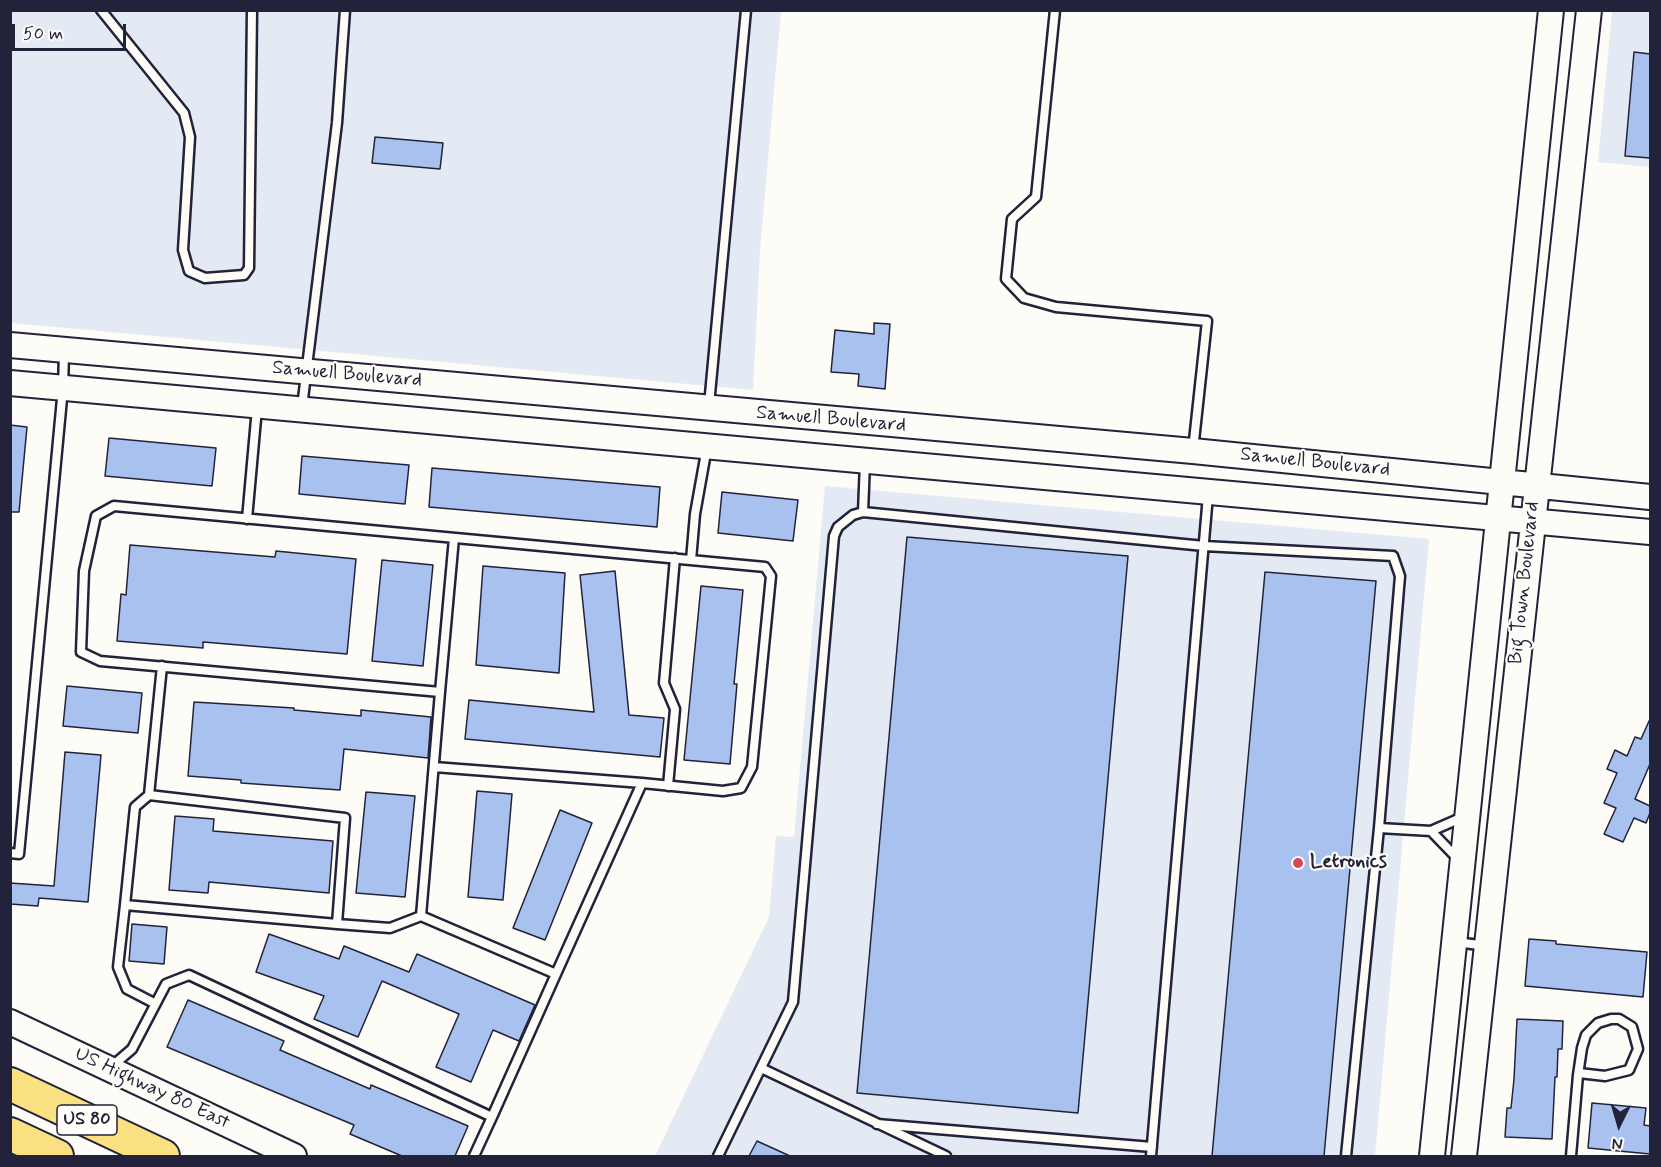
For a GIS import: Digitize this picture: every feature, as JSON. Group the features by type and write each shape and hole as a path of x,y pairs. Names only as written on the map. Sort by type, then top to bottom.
{"highway":[{"name":"US 80","path":"10,1084 163,1156"},
{"name":"US 80","path":"10,1134 57,1156"}],"main road":[{"name":"Big Town Boulevard","path":"1432,1156 1501,517 1551,10"},
{"name":"Big Town Boulevard","path":"1464,1156 1589,10"},
{"name":"Samuell Boulevard","path":"10,345 1193,451 1650,497"},
{"name":"Samuell Boulevard","path":"10,383 1650,532"},
{"path":"707,446 709,409"},
{"path":"865,460 868,423"},
{"name":"US Highway 80 East","path":"10,1022 294,1156"}],"lane":[{"path":"101,10 184,113 190,137 183,250 189,271 206,278 244,275 249,268 252,10"},
{"path":"302,408 337,123 345,10"},
{"path":"709,409 746,10"},
{"path":"1055,10 1036,197 1012,219 1006,279 1024,298 1056,307 1207,321 1193,451"},
{"path":"10,853 19,854 63,388 64,350"},
{"path":"247,519 257,404"},
{"path":"691,560 695,514 707,446"},
{"path":"863,512 865,460"},
{"path":"877,1124 1151,1152 1208,491"},
{"path":"434,767 723,790 741,788 752,767 771,576 765,567 114,506 96,516 84,571 81,652 100,661 440,692"},
{"path":"718,1156 793,1002 834,536 845,520 863,512 1204,546 1393,556 1400,576 1379,828 1346,1156"},
{"path":"421,916 454,538"},
{"path":"668,786 675,709 664,683 675,558"},
{"path":"154,1003 127,989 118,967 135,807 149,795 162,666"},
{"path":"474,1156 642,783"},
{"path":"149,795 345,818 338,924"},
{"path":"1379,828 1431,831 1469,814"},
{"path":"1431,831 1463,864"},
{"path":"125,905 390,928 421,916 556,974"},
{"path":"1455,942 1486,946"},
{"path":"110,1068 132,1049 154,1003 166,984 189,975 492,1117"},
{"path":"1571,1156 1579,1073 1582,1048 1586,1035 1591,1028 1611,1020 1619,1019 1632,1027 1638,1049 1634,1064 1629,1070 1605,1076 1579,1073"},
{"path":"761,1068 946,1156"}],"shaded area":[{"path":"10,11 781,11 760,251 753,390 11,323"},
{"path":"1612,11 1650,11 1650,167 1598,162"},
{"path":"825,486 1429,539 1375,1156 655,1156 769,917 776,836 794,837"}],"building":[{"path":"1634,52 1650,54 1650,158 1625,156"},
{"path":"375,137 443,143 440,169 372,163"},
{"path":"874,323 890,324 885,389 858,386 859,374 831,372 835,330 874,334"},
{"path":"10,425 27,427 19,512 10,512"},
{"path":"109,438 216,448 212,486 105,476"},
{"path":"302,456 409,465 405,504 299,494"},
{"path":"432,468 660,487 657,527 429,507"},
{"path":"722,492 798,500 793,541 718,533"},
{"path":"907,537 1128,556 1078,1113 857,1093"},
{"path":"130,545 275,557 276,551 356,559 347,654 203,642 203,648 117,641 121,594 126,595"},
{"path":"382,560 433,565 423,666 372,661"},
{"path":"483,566 565,573 559,673 476,665"},
{"path":"615,571 629,715 664,718 660,757 465,739 469,700 594,712 580,575"},
{"path":"1265,572 1376,581 1324,1156 1212,1156"},
{"path":"701,586 743,590 734,684 737,684 730,764 684,760"},
{"path":"67,686 142,693 138,733 63,726"},
{"path":"194,702 294,708 294,710 361,716 361,710 431,717 428,758 344,749 340,790 241,783 241,780 188,776"},
{"path":"1650,719 1650,764 1635,799 1650,806 1650,813 1646,823 1634,818 1623,842 1604,834 1616,808 1604,803 1617,773 1607,769 1615,750 1627,756 1635,737 1641,739"},
{"path":"65,752 101,755 88,902 39,898 38,906 10,904 10,883 54,886"},
{"path":"477,791 512,794 503,900 468,897"},
{"path":"366,792 415,796 405,897 356,893"},
{"path":"560,810 592,823 545,940 513,928"},
{"path":"175,816 214,819 213,831 333,841 329,893 209,882 208,893 169,890"},
{"path":"132,924 167,927 164,964 129,961"},
{"path":"269,934 339,959 344,946 409,972 417,954 535,1005 519,1041 493,1030 471,1082 436,1067 459,1014 382,981 358,1037 314,1019 324,996 256,972"},
{"path":"1529,939 1556,941 1556,944 1647,952 1643,997 1525,986"},
{"path":"188,1000 284,1041 280,1050 370,1089 371,1085 468,1126 455,1156 402,1156 350,1134 354,1125 167,1047"},
{"path":"1517,1019 1563,1021 1562,1049 1558,1049 1557,1077 1555,1077 1552,1139 1505,1137 1507,1108 1511,1108 1514,1079"},
{"path":"1592,1103 1646,1108 1644,1125 1650,1126 1650,1154 1588,1148"},
{"path":"757,1141 790,1156 749,1156"}],"place":[{"name":"Letronics","path":"1298,863"}]}
